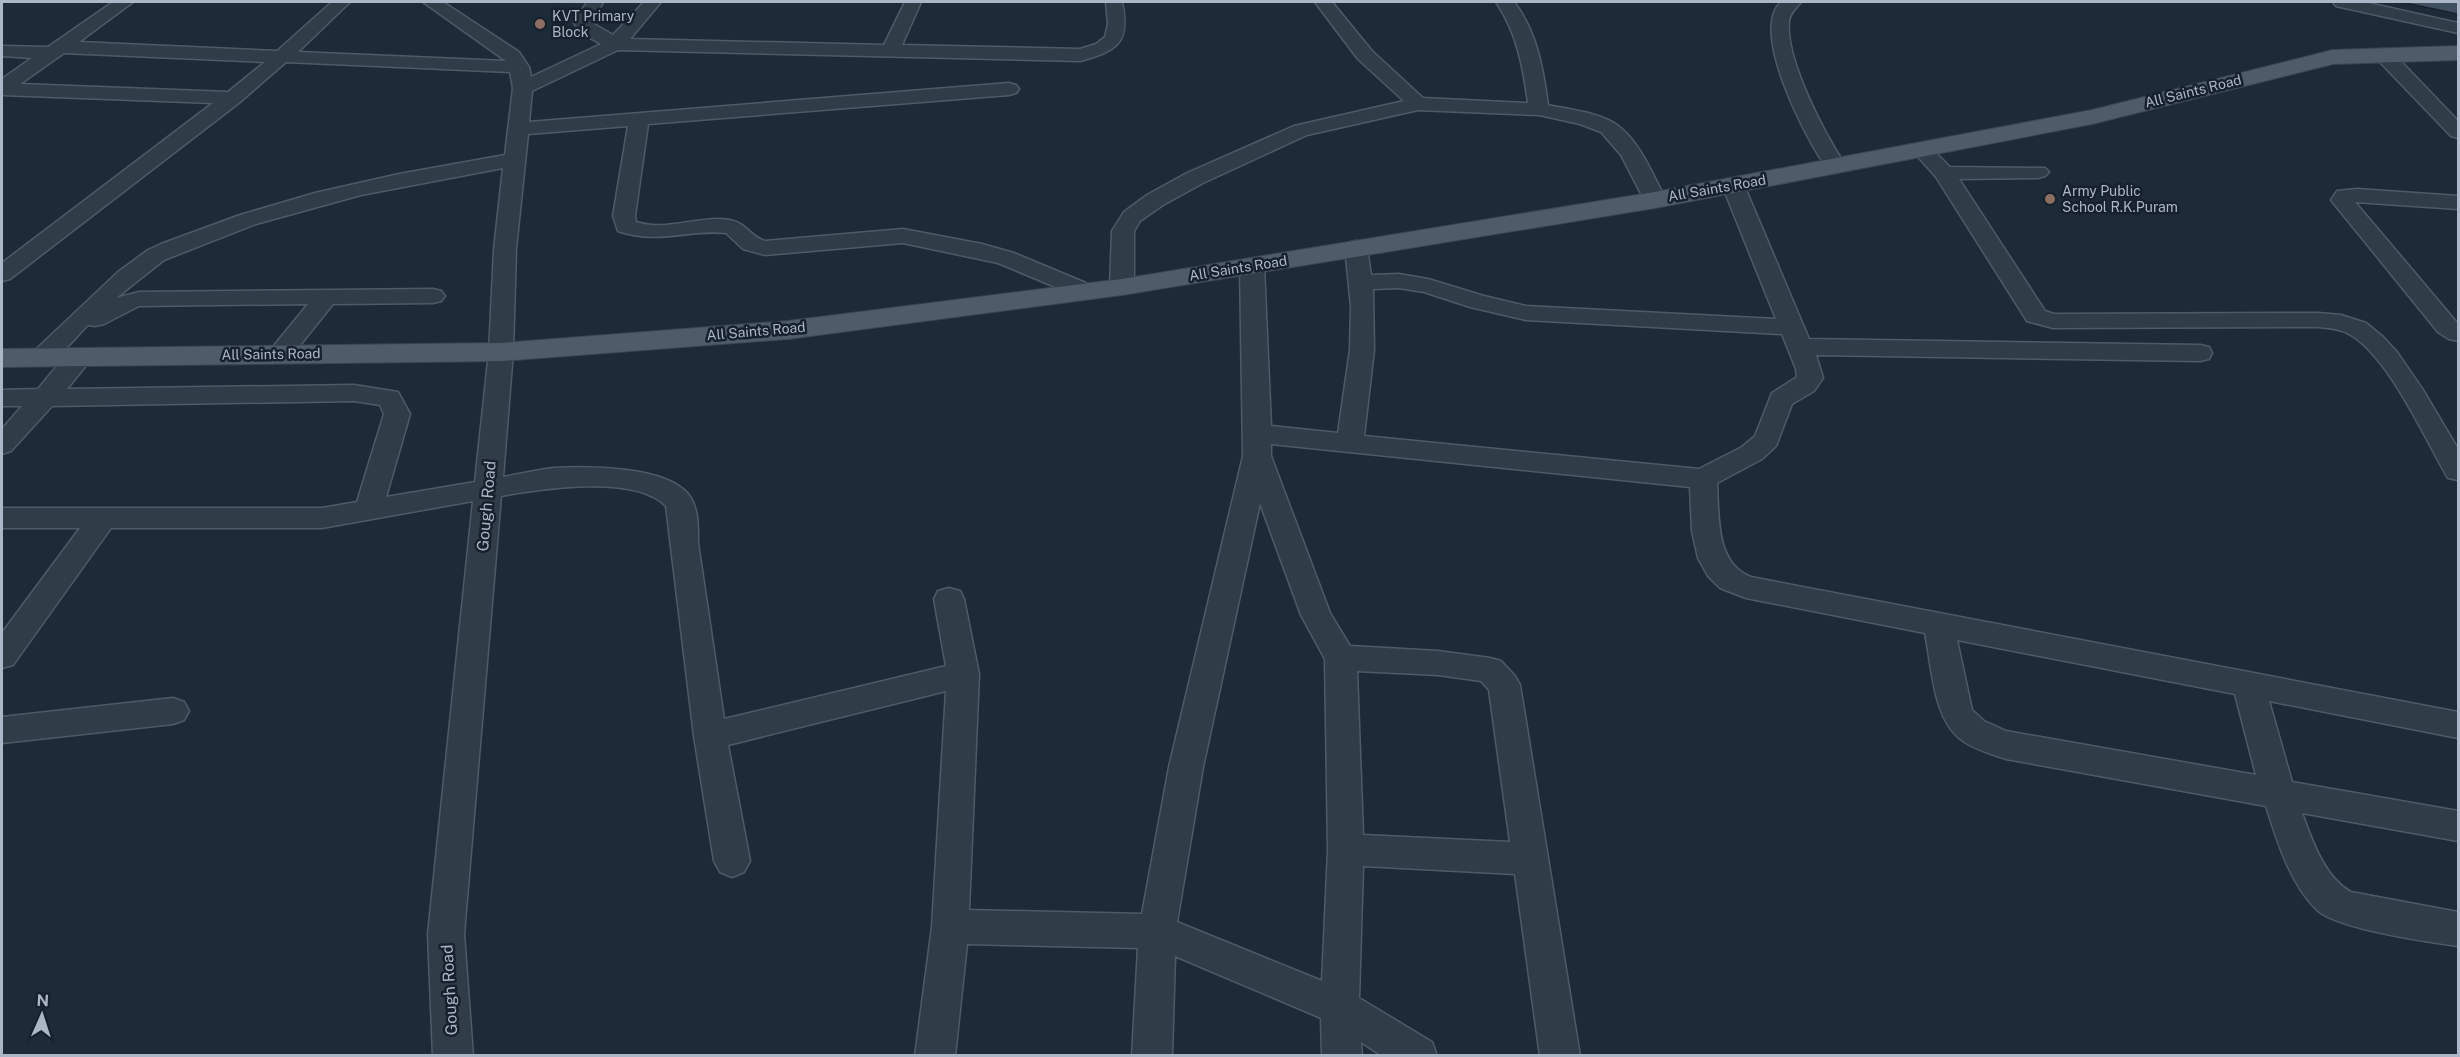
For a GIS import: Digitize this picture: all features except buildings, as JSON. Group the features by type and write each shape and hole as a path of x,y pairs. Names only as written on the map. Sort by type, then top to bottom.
{"main road":[{"name":"All Saints Road","path":"2,358 501,352 788,330 1122,288 1655,200 2092,117 2333,57 2458,53"}],"street":[{"path":"2,89 124,2"},
{"path":"2,274 232,98 342,2"},
{"path":"432,2 502,48 519,67"},
{"path":"595,2 583,23 589,30 615,44 1071,55 1093,52 1110,43 1118,28 1114,2"},
{"path":"523,88 615,44 653,2"},
{"path":"890,51 913,2"},
{"path":"1323,2 1365,55 1418,104"},
{"path":"1505,2 1514,12 1520,27 1531,65 1539,109"},
{"path":"1792,2 1785,7 1780,21 1784,56 1816,137 1835,166"},
{"path":"2342,2 2458,28"},
{"path":"2,51 57,50 282,56 519,67"},
{"path":"2427,54 2458,61"},
{"path":"2384,55 2458,132"},
{"name":"Gough Road","path":"453,1056 446,934 501,352 505,249 523,88 519,67"},
{"path":"2,89 232,98"},
{"path":"519,129 1009,89"},
{"path":"1122,288 1123,231 1132,217 1155,200 1195,178 1301,130 1418,104 1539,109 1586,119 1608,128 1630,154 1655,200"},
{"path":"639,118 624,216 626,226 634,230 650,231 705,225 731,227 740,231 752,244 765,248 903,236 982,251 1006,258 1085,291"},
{"path":"1922,150 1944,173 2036,316 2053,321 2318,320 2352,326 2363,332 2391,362 2458,471"},
{"path":"40,357 121,282 156,255 252,217 369,185 515,160"},
{"path":"1944,173 2038,172"},
{"path":"1258,445 1350,443 1703,479 1752,453 1767,440 1781,399 1805,385 1810,378 1809,369 1733,185"},
{"path":"2458,202 2357,195 2345,196 2342,200 2447,327 2458,334"},
{"path":"1350,443 1362,350 1363,306 1356,248"},
{"path":"1152,1056 1157,931 1186,767 1258,445 1252,266"},
{"path":"1361,283 1399,281 1428,286 1478,302 1526,313 1699,324 1795,337 2200,353"},
{"path":"79,321 93,320 123,303 139,299 433,296"},
{"path":"280,353 326,298"},
{"path":"2,445 80,358"},
{"path":"2,398 354,393 389,398 397,414 368,511"},
{"path":"1258,445 1316,615 1341,658 1346,850 1340,1007 1342,1056"},
{"path":"2,518 322,518 552,478 588,476 652,486 669,492 678,501 683,518 684,543 710,736 732,861"},
{"path":"1703,479 1708,542 1715,562 1726,577 1746,587 2458,725"},
{"path":"2,656 102,519"},
{"path":"935,1056 950,927 963,674 949,599"},
{"path":"1939,626 1957,715 1963,724 1977,735 2006,745 2458,826"},
{"path":"1341,658 1438,663 1490,670 1504,684 1560,1056"},
{"path":"710,736 963,674"},
{"path":"2248,684 2279,794 2305,862 2329,898 2345,908 2458,929"},
{"path":"2,730 173,711"},
{"path":"1346,850 1531,859"},
{"path":"950,927 1157,931 1340,1007 1418,1056"}],"place":[{"name":"KVT Primary Block","path":"540,24"},
{"name":"Army Public School R.K.Puram","path":"2050,199"}]}
